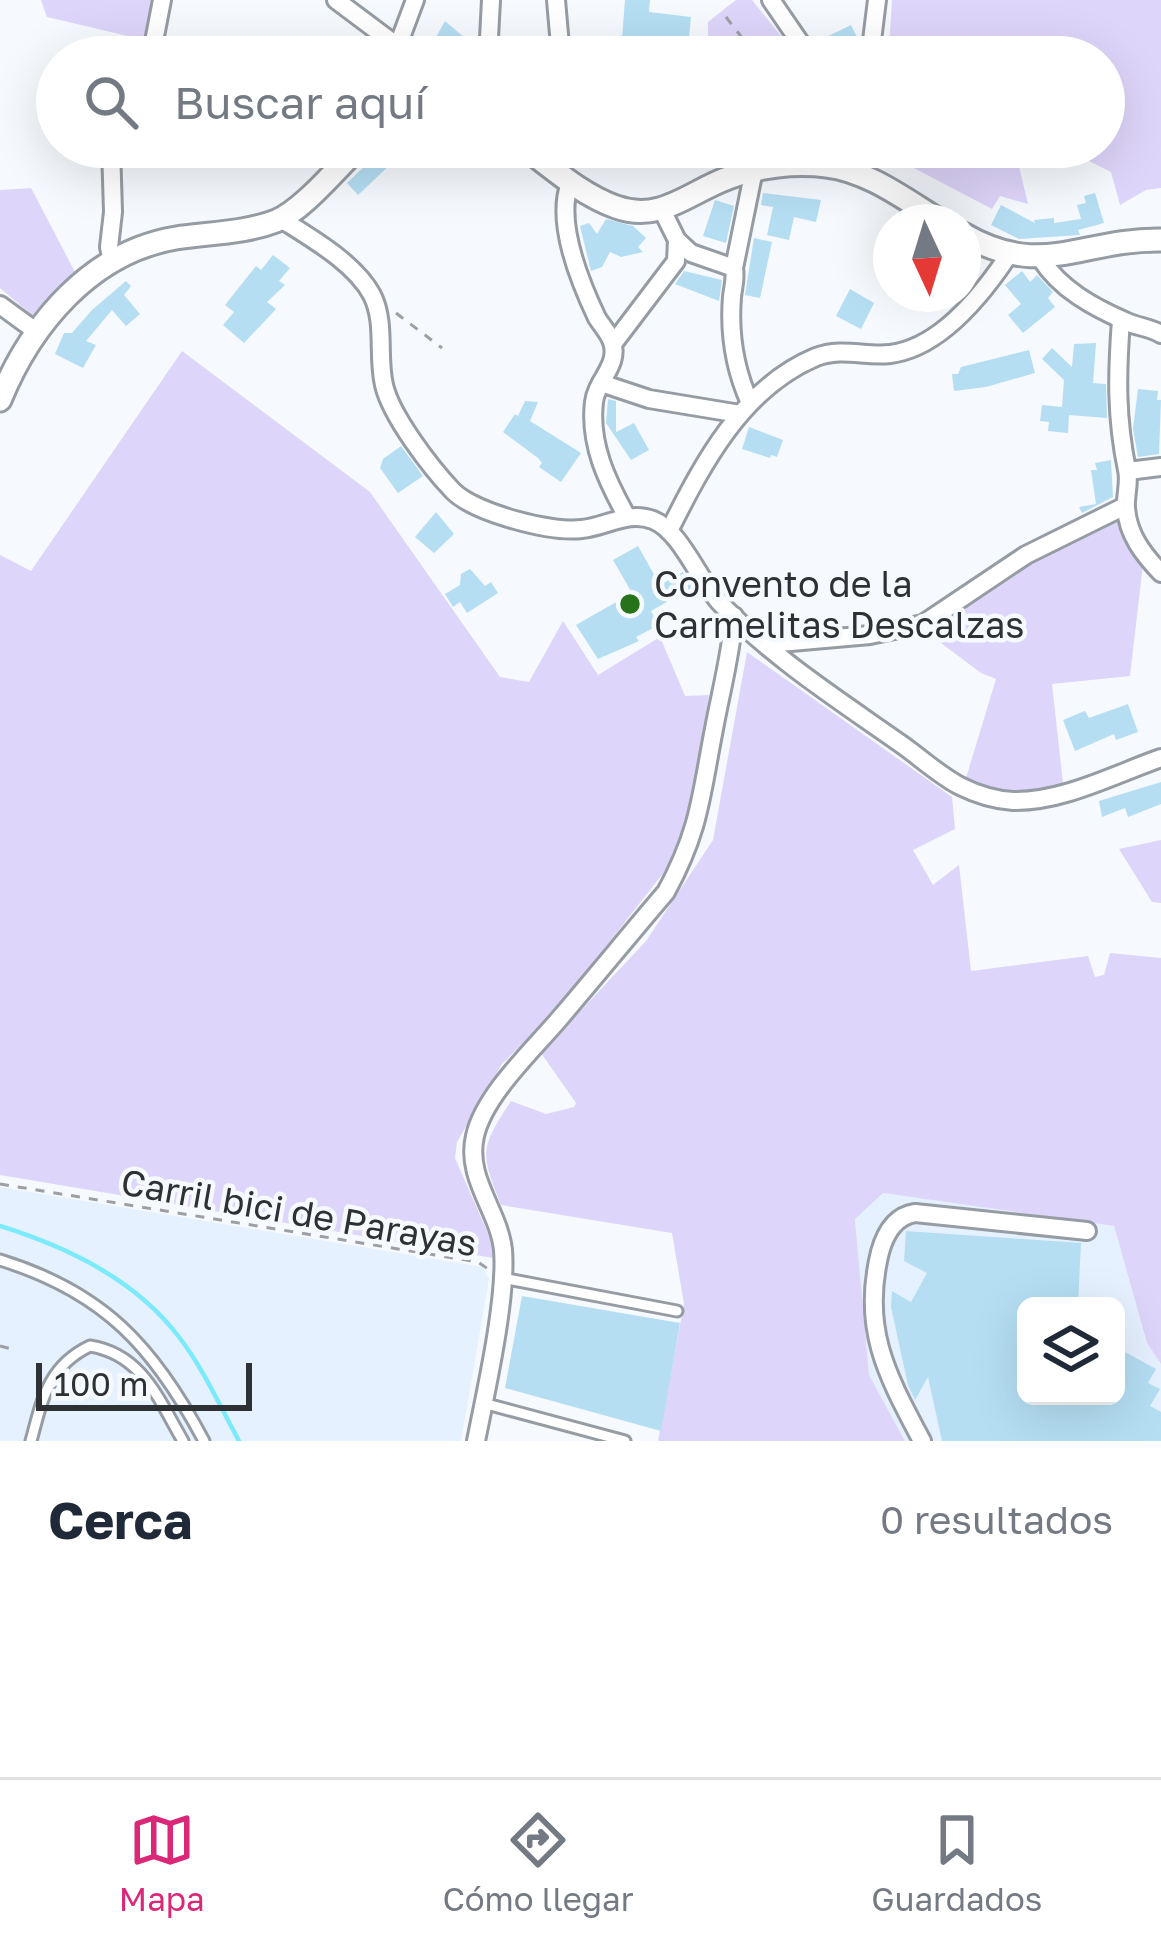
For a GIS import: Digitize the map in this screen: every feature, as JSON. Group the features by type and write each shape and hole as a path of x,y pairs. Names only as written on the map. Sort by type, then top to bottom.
{"street":[{"path":"155,36 163,0"},
{"path":"336,0 379,36"},
{"path":"406,36 415,0"},
{"path":"489,36 491,0"},
{"path":"556,0 559,36"},
{"path":"771,0 796,36"},
{"path":"873,36 878,0"},
{"path":"112,168 112,262"},
{"path":"0,400 18,360 80,282 148,243 281,219 336,168"},
{"path":"552,168 615,207 636,212 662,210 725,178 766,168"},
{"path":"565,168 572,245 598,319 613,344 613,361 593,406 593,435 606,477 627,517"},
{"path":"831,168 857,173 911,204"},
{"path":"855,168 857,173"},
{"path":"857,173 858,168"},
{"path":"745,408 733,340 734,268 754,170"},
{"path":"613,344 671,271 679,251 662,210"},
{"path":"281,219 347,267 374,298 390,400 419,447 462,500 563,530 627,517 651,519 669,531 706,587 734,616 935,771 987,796 1011,801 1067,792 1161,758"},
{"path":"677,240 691,253 734,268"},
{"path":"981,243 1008,256 1041,259 1122,241 1161,240"},
{"path":"669,531 703,467 745,408 773,382 816,358 851,351 894,354 931,338 982,293 1008,256"},
{"path":"1041,259 1060,283 1121,320 1158,327"},
{"path":"0,305 37,332"},
{"path":"1121,320 1117,395 1121,457 1128,472 1125,506 1138,547 1161,573"},
{"path":"601,383 660,401 745,408"},
{"path":"1128,472 1161,467"},
{"path":"768,644 870,635 923,624 1026,555 1125,506"},
{"path":"476,1441 503,1247 478,1180 472,1154 475,1133 527,1054 666,892 683,861 703,798 734,616"},
{"path":"922,1441 888,1376 875,1336 876,1268 884,1238 896,1221 915,1213 1087,1231"}],"lane":[{"path":"0,1260 74,1288 122,1325 157,1363 204,1441"},
{"path":"497,1279 677,1311"},
{"path":"31,1441 53,1373 70,1356 90,1346 124,1357 137,1367 183,1441"},
{"path":"483,1403 625,1441"}],"path":[{"path":"726,16 741,36"},
{"path":"374,298 442,348"},
{"name":"Carril bici de Parayas","path":"0,1184 478,1262 497,1279"},
{"path":"0,1346 16,1350"}],"shaded area":[{"path":"41,0 153,0 146,36 47,17"},
{"path":"736,0 752,0 781,36 708,36 708,22"},
{"path":"892,0 1161,0 1161,188 1146,190 1120,205 1111,172 1103,168 1125,168 1125,36 890,36"},
{"path":"914,168 1019,168 1028,204 1000,196 992,209"},
{"path":"31,188 75,272 32,315 0,288 0,190"},
{"path":"182,351 370,492 500,677 529,682 563,621 598,675 660,637 685,696 709,695 688,829 671,863 555,1012 502,1064 457,1142 455,1158 490,1238 493,1258 0,1175 0,555 31,571"},
{"path":"1119,514 1143,564 1130,676 1052,684 1063,783 1014,791 966,778 996,679 921,628 1027,562"},
{"path":"747,652 952,797 955,829 913,850 933,885 959,865 971,971 1088,956 1095,977 1104,975 1110,953 1161,958 1161,1364 1147,1343 1114,1226 883,1193 855,1219 869,1375 905,1441 658,1441 684,1304 672,1233 501,1205 486,1151 501,1117 511,1101 546,1114 574,1107 576,1103 541,1053 646,941 713,840"},
{"path":"1161,840 1161,903 1152,902 1119,849"},
{"path":"0,1187 483,1267 489,1279 461,1441 0,1441"},
{"path":"883,1193 1114,1226 1147,1343 1161,1364 1161,1441 905,1441 869,1375 855,1218"}],"building":[{"path":"625,0 650,0 649,12 691,17 689,36 622,36"},
{"path":"445,21 462,36 437,36"},
{"path":"851,25 856,36 828,36"},
{"path":"363,168 387,168 358,195 347,183"},
{"path":"763,193 821,200 816,222 794,217 789,240 767,235 773,207 761,205"},
{"path":"1095,193 1104,223 1078,230 1080,235 1019,239 991,225 1001,205 1035,223 1081,219 1077,205 1086,203 1084,196"},
{"path":"715,200 734,206 726,243 703,236"},
{"path":"606,219 633,226 646,238 638,247 643,252 621,257 610,252 602,267 591,271 580,226 589,223 597,234"},
{"path":"754,238 772,242 760,298 745,295"},
{"path":"273,255 290,268 279,281 285,285 267,302 276,309 244,343 223,325 234,312 225,305 256,266 261,270"},
{"path":"684,271 722,280 719,301 675,284"},
{"path":"1022,271 1030,282 1037,275 1053,292 1048,298 1055,307 1023,333 1008,315 1021,304 1005,285"},
{"path":"126,281 131,286 124,295 140,314 126,326 112,310 86,341 96,345 83,368 55,354 64,333 72,333"},
{"path":"850,289 873,302 861,329 836,316"},
{"path":"1096,343 1093,383 1106,384 1107,418 1069,415 1068,433 1048,431 1049,422 1040,421 1042,405 1062,407 1064,380 1042,359 1052,348 1072,367 1074,344"},
{"path":"1029,350 1035,373 954,391 952,374 958,374 961,367"},
{"path":"1138,389 1158,391 1157,400 1161,400 1159,454 1138,457 1133,429"},
{"path":"608,399 616,401 616,432 634,423 649,450 631,460 606,423"},
{"path":"525,401 538,402 530,421 581,453 561,482 503,432"},
{"path":"749,427 783,440 777,457 742,449"},
{"path":"401,446 423,476 398,493 380,468 383,459"},
{"path":"1111,460 1113,497 1082,513 1079,507 1096,504 1091,470 1097,470 1095,463"},
{"path":"436,512 454,534 434,553 415,537"},
{"name":"Convento de la Carmelitas Descalzas","path":"638,546 660,585 683,572 693,587 651,611 659,625 636,637 639,641 598,659 576,625 632,593 613,560"},
{"path":"470,569 485,586 491,582 498,593 467,613 460,602 453,607 445,594 460,585 461,574"},
{"path":"1128,704 1138,732 1116,740 1114,734 1075,751 1063,720 1085,711 1089,718"},
{"path":"1161,782 1161,804 1128,817 1125,808 1102,817 1099,801"},
{"path":"906,1231 1081,1243 1078,1297 1017,1297 1017,1405 1125,1405 1125,1352 1156,1369 1148,1383 1160,1389 1150,1406 1161,1412 1161,1441 942,1441 928,1377 915,1400 908,1385 891,1307 892,1291 911,1302 927,1273 904,1261"},
{"path":"522,1296 680,1323 661,1431 505,1388"}],"waterway":[{"path":"0,1226 74,1255 142,1298 188,1349 239,1441"}],"place":[{"name":"Convento de la Carmelitas Descalzas","path":"630,604"}]}
